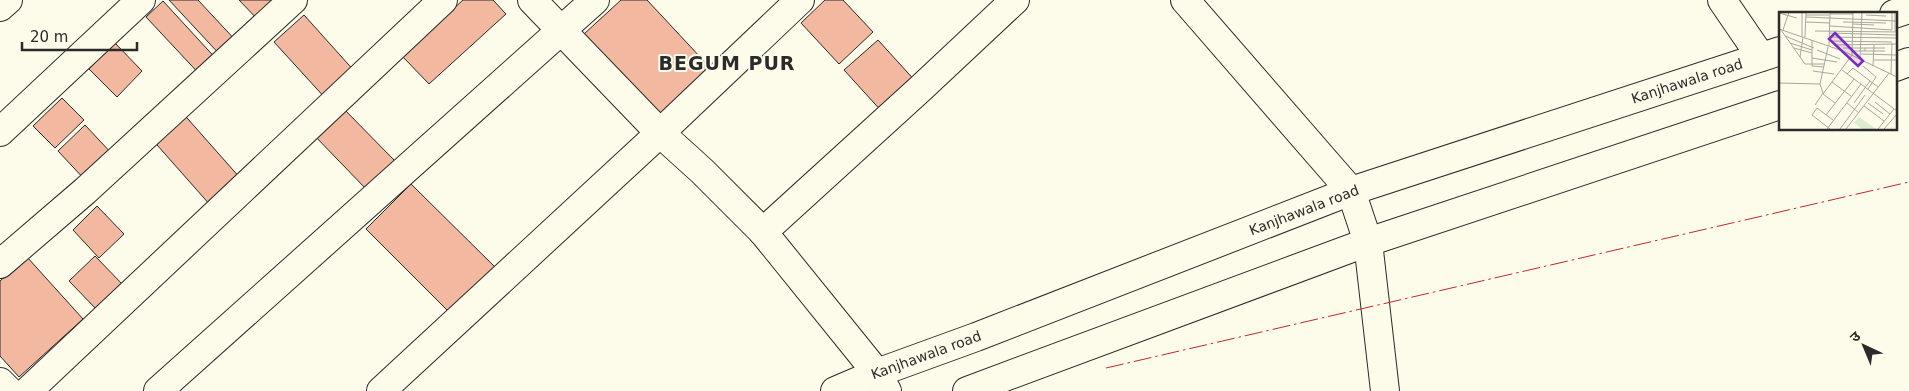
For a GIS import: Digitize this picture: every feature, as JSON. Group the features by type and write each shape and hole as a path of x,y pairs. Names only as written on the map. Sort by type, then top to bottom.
{"street":[{"path":"0,7 8,0"},
{"path":"0,132 141,0"},
{"path":"0,264 85,191 293,0"},
{"path":"28,391 443,0"},
{"path":"532,0 660,133 702,171 763,232 882,382"},
{"path":"158,391 595,0"},
{"path":"381,391 660,133 800,0"},
{"path":"763,232 1015,0"},
{"path":"1722,0 1771,54"},
{"path":"1198,4 1351,191 1368,242 1385,391"},
{"path":"1896,13 1909,9"},
{"name":"Kanjhawala road","path":"835,391 882,382 976,337 1351,191 1771,54"},
{"path":"1896,67 1909,62"},
{"path":"967,391 1368,242 1779,105"},
{"path":"0,382 9,391"}],"building":[{"path":"169,0 198,0 239,44 223,58"},
{"path":"239,0 288,0 262,24"},
{"path":"463,0 493,0 506,14 429,84 402,56"},
{"path":"621,0 647,0 716,74 666,121 584,34"},
{"path":"825,0 843,0 873,32 839,64 801,23"},
{"path":"163,1 220,63 204,79 146,17"},
{"path":"304,15 357,74 327,100 274,42"},
{"path":"878,40 918,84 885,115 844,70"},
{"path":"115,43 142,71 117,97 89,69"},
{"path":"62,98 84,120 55,148 33,126"},
{"path":"340,105 395,161 366,189 311,132"},
{"path":"180,110 241,179 211,206 150,137"},
{"path":"85,125 114,156 87,182 58,151"},
{"path":"411,184 498,270 452,315 366,229"},
{"path":"97,206 124,234 99,258 73,230"},
{"path":"95,256 125,287 99,312 69,281"},
{"path":"27,257 83,319 19,377 0,356 0,281"}],"power":[{"path":"1106,368 1909,182"}],"district":[{"name":"BEGUM PUR","path":"727,63"}]}
